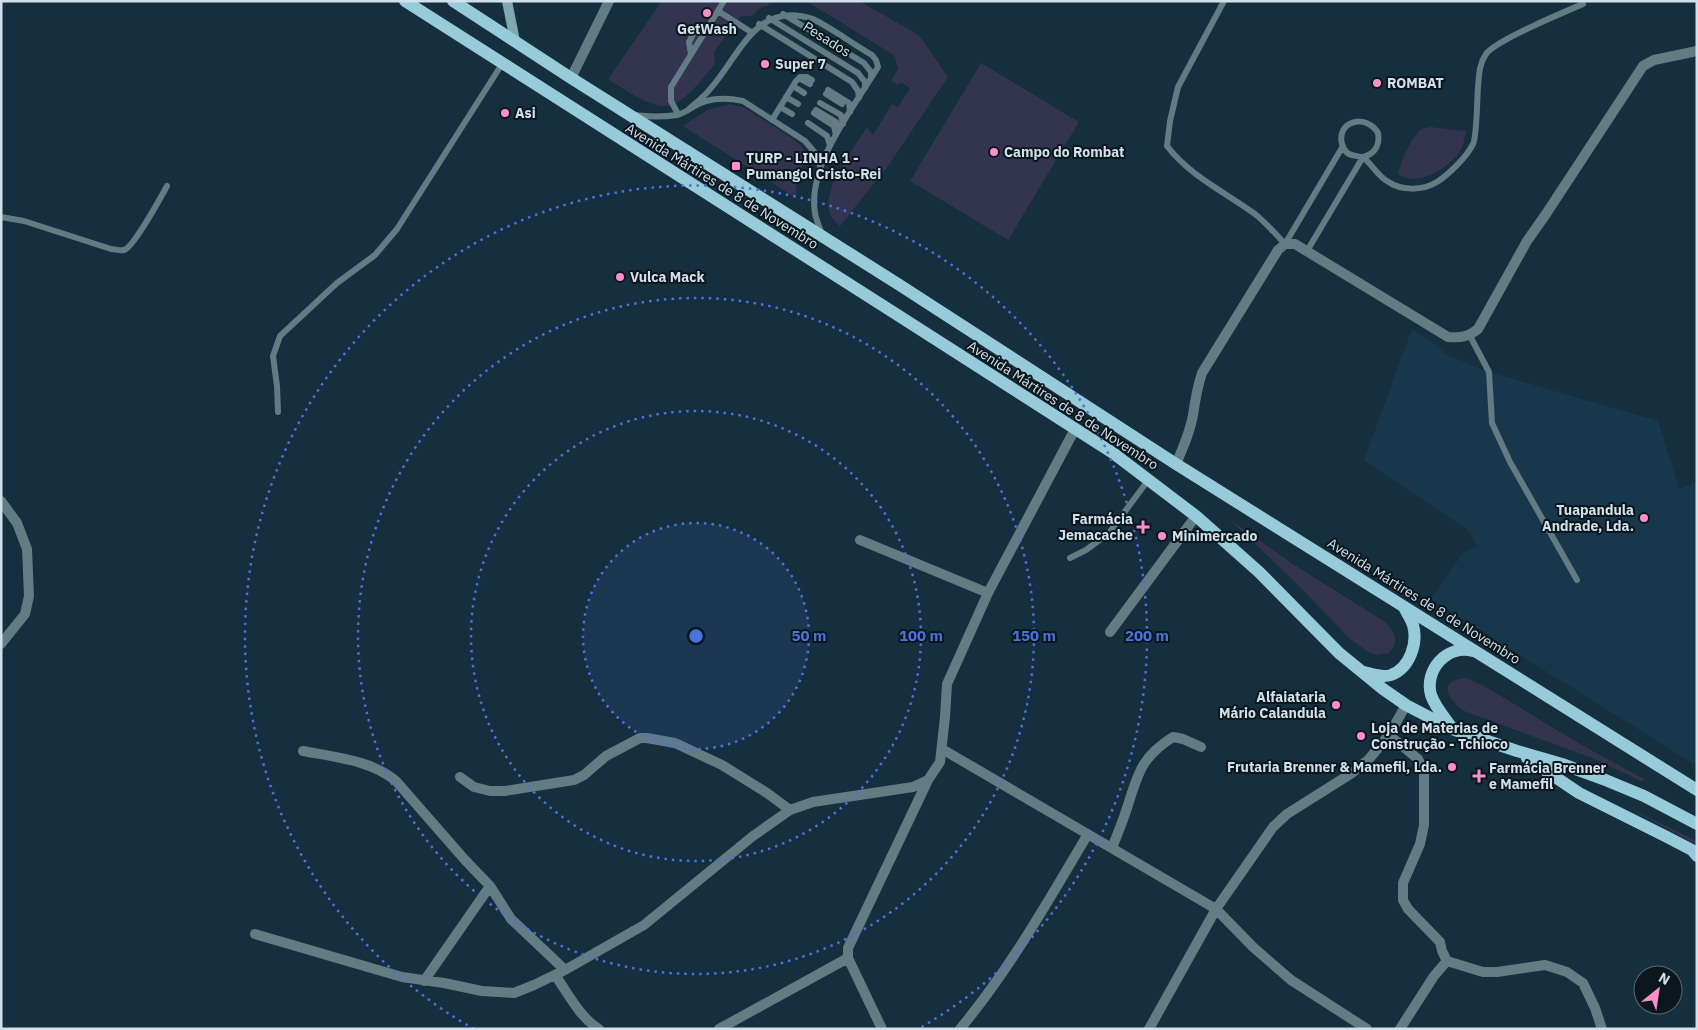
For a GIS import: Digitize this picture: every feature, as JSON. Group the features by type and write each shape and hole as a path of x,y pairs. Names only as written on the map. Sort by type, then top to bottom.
{"main road":[{"name":"Avenida Mártires de 8 de Novembro","path":"405,1 1076,429 1149,479 1196,516 1246,560 1339,653 1406,706 1452,729 1603,779 1644,796 1697,824"},
{"name":"Avenida Mártires de 8 de Novembro","path":"453,1 571,78 823,236 1176,464 1697,790"},
{"path":"507,1 514,41"},
{"path":"1361,672 1375,675 1390,675 1402,668 1409,660 1414,634 1412,623 1403,606"},
{"path":"1452,729 1432,697 1429,685 1432,674 1437,664 1452,651 1465,649 1477,652"},
{"path":"1516,751 1579,793 1692,850 1697,856"}],"street":[{"path":"571,78 608,1"},
{"path":"1176,464 1185,445 1202,373 1278,250 1285,244 1295,244 1448,337 1470,336 1478,329 1527,241 1643,66 1654,60 1697,51"},
{"path":"882,1029 848,958 848,948 928,780 940,762 947,684 988,593 1076,429"},
{"path":"1,501 17,523 27,549 29,596 24,614 1,644"},
{"path":"1110,632 1196,516"},
{"path":"860,540 988,593"},
{"path":"1149,1029 1216,909 1273,827 1287,814 1352,773 1369,759 1389,735 1406,706"},
{"path":"1389,735 1418,759 1424,771 1424,825 1420,844 1403,883 1403,900 1408,909 1440,942 1447,961 1483,972 1497,972 1545,965 1567,972 1583,983 1595,1008 1602,1029"},
{"path":"1112,848 1136,778 1144,762 1164,742 1172,737 1183,739 1201,748"},
{"path":"460,777 474,787 490,791 505,791 574,780 584,775 606,756 640,738 647,738 675,743 722,765 790,810"},
{"path":"942,749 1216,909 1253,947 1291,980 1366,1029"},
{"path":"303,751 351,760 386,772 490,886 510,919 565,970"},
{"path":"256,934 402,977 444,982 482,991 514,993 534,986 565,970 644,925 752,836 790,810 813,802 913,787 928,780"},
{"path":"960,1029 994,986 1018,950 1088,834"},
{"path":"424,981 490,886"},
{"path":"719,1029 848,958"},
{"path":"1400,1029 1434,976 1447,961"},
{"path":"555,975 583,1015 599,1029"}],"lane":[{"path":"678,114 670,101 671,87 724,1"},
{"path":"1224,1 1178,87 1170,121 1167,146 1176,158 1204,181 1254,213 1285,244 1343,146"},
{"path":"1307,251 1363,158 1374,151 1379,140 1378,133 1370,123 1358,121 1348,125 1342,135 1343,146 1351,156 1363,158 1387,181 1410,190 1435,183 1454,169 1474,143 1480,68 1486,53 1499,43 1583,4"},
{"path":"718,11 751,32"},
{"path":"689,109 712,88 745,37 759,24 783,13"},
{"name":"Pesados","path":"783,13 864,63 870,72 871,78"},
{"name":"Pesados","path":"783,13 797,14 813,20 872,55 878,67 840,128 820,166 816,181 814,206 823,236"},
{"name":"Pesados","path":"769,18 858,73 865,82 865,88"},
{"name":"Pesados","path":"759,24 852,82 858,91 859,98"},
{"path":"690,54 689,42 696,29"},
{"path":"278,412 273,356 280,336 337,283 375,255 397,229 502,64"},
{"path":"772,120 796,82 807,77 808,87 796,82"},
{"path":"788,95 799,102"},
{"path":"809,122 827,136 840,128 846,107 824,97 841,115 840,128"},
{"path":"628,114 652,117 678,114 702,102 718,98 733,98 743,101 805,141 816,154 820,166"},
{"path":"781,105 793,112"},
{"path":"815,112 834,126 840,128"},
{"path":"1,217 24,221 111,249 123,250 128,248 135,238 167,186"},
{"path":"1470,336 1489,372 1492,423 1510,462 1577,580"},
{"path":"1070,558 1086,550 1109,533 1149,479"}],"shaded area":[{"path":"662,1 777,1 759,9 752,16 741,16 714,52 715,64 705,76 686,96 672,105 665,106 643,100 608,79"},
{"path":"806,1 859,1 919,35 948,77 888,166 840,226 831,216 828,204 830,192 840,169 867,127 873,135 892,104 898,107 910,88 901,82 898,85 891,81 898,69 895,57"},
{"name":"Campo do Rombat","path":"981,63 1079,122 1008,240 910,181"},
{"path":"730,104 743,107 795,140 802,147 805,153 796,186 796,198 683,126 709,109"},
{"path":"1424,128 1466,131 1460,151 1448,164 1424,177 1406,178 1398,174 1403,158 1415,136"},
{"name":"Tuapandula Andrade, Lda.","path":"1412,329 1447,355 1489,372 1658,421 1679,489 1697,482 1697,766 1431,599 1463,553 1478,546 1468,530 1364,460"},
{"path":"1229,519 1293,564 1385,622 1395,637 1394,645 1389,653 1376,655 1368,652 1349,638 1297,584"},
{"path":"1467,678 1486,687 1580,744 1644,779 1643,782 1592,758 1464,711 1449,695 1448,686 1451,682 1458,679"},
{"path":"1621,804 1697,841 1697,845"}],"place":[{"name":"GetWash","path":"707,13"},
{"name":"Super 7","path":"765,64"},
{"name":"ROMBAT","path":"1377,83"},
{"name":"Asi","path":"505,113"},
{"name":"Campo do Rombat","path":"994,152"},
{"name":"TURP - LINHA 1 - Pumangol Cristo-Rei","path":"736,166"},
{"name":"Vulca Mack","path":"620,277"},
{"name":"Tuapandula Andrade, Lda.","path":"1644,518"},
{"name":"Farmácia Jemacache","path":"1143,527"},
{"name":"Minimercado","path":"1162,536"},
{"name":"Alfaiataria Mário Calandula","path":"1336,705"},
{"name":"Loja de Materias de Construção - Tchioco","path":"1361,736"},
{"name":"Frutaria Brenner & Mamefil, Lda.","path":"1452,767"},
{"name":"Farmácia Brenner e Mamefil","path":"1479,776"}]}
